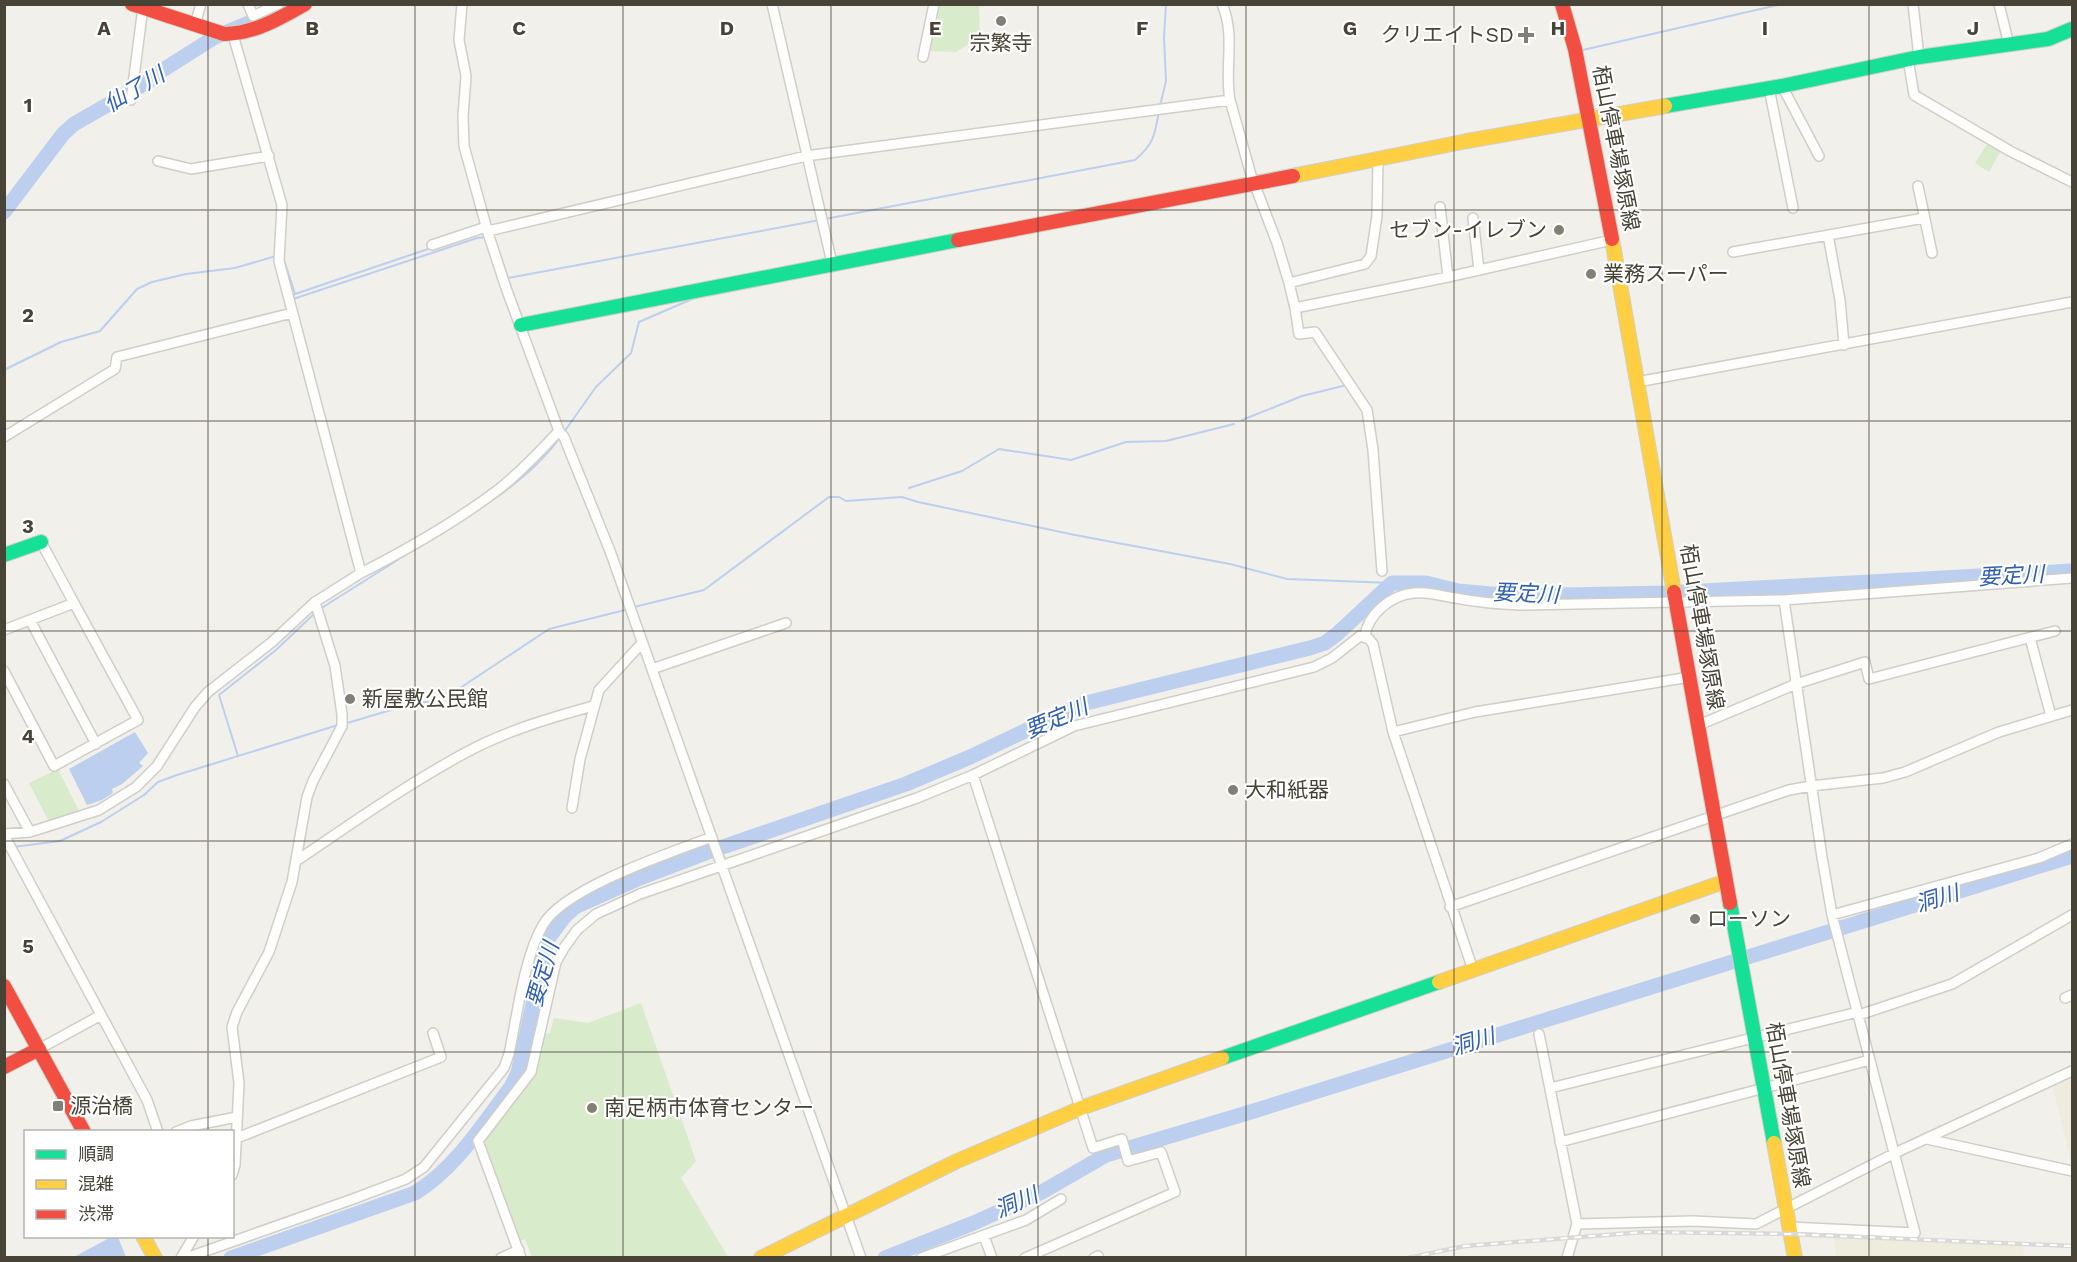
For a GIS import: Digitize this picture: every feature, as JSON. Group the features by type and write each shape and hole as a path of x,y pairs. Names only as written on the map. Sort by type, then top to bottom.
{"street":[{"path":"195,24 201,4"},
{"path":"248,4 253,16 279,4"},
{"path":"131,100 137,6 233,35 245,32 305,4"},
{"path":"462,4 459,40 466,76 463,116 465,146 487,230 561,434 610,551 861,1257"},
{"path":"772,4 831,258"},
{"path":"923,57 934,4"},
{"path":"1222,4 1228,22 1230,43 1227,87 1230,100 1253,180 1277,243 1289,283 1299,334 1315,332 1367,410 1373,450 1382,571"},
{"name":"栢山停車場塚原線","path":"1562,4 1575,49 1612,240 1795,1257"},
{"path":"1913,4 1914,95 2010,151 2073,182"},
{"path":"1999,4 2009,45"},
{"path":"521,325 712,288 831,258 919,247 1253,180 1589,118 1775,87 1914,58 2048,39 2073,29"},
{"path":"233,35 282,205 279,261 361,573"},
{"path":"1775,87 1819,156"},
{"path":"1775,87 1793,208"},
{"path":"432,245 487,230 806,156 1230,100"},
{"path":"158,161 192,169 269,156"},
{"path":"1289,283 1365,264 1371,256 1377,216 1378,158"},
{"path":"1918,186 1932,253"},
{"path":"1440,207 1448,277"},
{"path":"1473,218 1479,270"},
{"path":"1733,252 1924,218"},
{"path":"1828,235 1840,300 1844,345"},
{"path":"1295,308 1612,240"},
{"path":"1637,382 2073,302"},
{"path":"4,437 115,369 117,357 292,313"},
{"path":"158,1130 147,1100 7,841 99,810 136,787 157,766 208,692 272,642 315,602 449,522 499,489 561,434"},
{"path":"4,555 41,542 138,720 54,766 4,671"},
{"path":"1365,636 1367,624 1387,603 1400,596 1416,592 1489,604 1520,605 1784,600 2073,578"},
{"path":"1784,600 1832,915 1915,1233 1789,1227"},
{"path":"234,1172 238,1083 232,1027 237,1012 269,952 292,882 307,797 342,726 335,666 315,602"},
{"path":"4,630 74,603"},
{"path":"30,620 96,744"},
{"path":"652,669 786,623"},
{"path":"1699,725 1796,684 1865,662 1869,679 2055,631"},
{"path":"1365,636 1373,644 1393,732 1473,970"},
{"path":"501,1257 520,1254 478,1141 531,1071 556,962 577,930 596,914 721,861 917,798 973,775 1074,726 1314,667 1332,658 1355,638 1365,636"},
{"path":"2030,638 2051,716"},
{"path":"572,808 580,759 599,690 642,643"},
{"path":"1393,732 1475,712 1690,676"},
{"path":"296,861 342,829 466,752 537,722 593,706"},
{"path":"1450,907 1789,790 1882,778 1905,772 1999,732 2073,710"},
{"path":"973,775 1093,1148 1122,1139 1128,1161 1161,1152 1175,1192 1025,1257"},
{"path":"4,784 30,832"},
{"path":"186,1257 353,1199 415,1174 424,1167 504,1068 530,956 543,924 554,910 567,900 634,867 713,839"},
{"path":"1832,915 2039,858 2073,844"},
{"path":"761,1257 955,1162 1081,1108 1726,881"},
{"path":"1550,1088 1755,1036 1859,1013 1952,984 2072,916"},
{"path":"4,986 83,1130"},
{"path":"4,1067 101,1015"},
{"path":"237,1138 441,1057 433,1033"},
{"path":"1539,1034 1577,1224 1567,1257"},
{"path":"1560,1142 1870,1060"},
{"path":"1577,1224 1694,1221 1756,1224 1895,1152 1928,1139 2073,1071"},
{"path":"179,1130 237,1117"},
{"path":"1928,1139 2073,1171"},
{"path":"921,1257 1026,1220 1061,1199"},
{"path":"984,1236 992,1257"},
{"path":"144,1238 155,1257"},
{"path":"181,1257 191,1239"}],"shaded area":[{"path":"2072,1078 2072,1166 2053,1088"},
{"path":"1834,1236 2022,1244 2025,1257 1836,1257"}],"green space":[{"path":"940,5 979,5 980,42 972,42 956,52 930,51"},
{"path":"1987,144 2000,152 1989,172 1975,163"},
{"path":"58,769 80,813 49,822 29,783"},
{"name":"南足柄市体育センター","path":"641,1003 696,1161 681,1178 728,1257 532,1257 525,1239 520,1241 483,1139 526,1085 538,1060 544,1034 550,1033 554,1018 588,1023"}],"water":[{"path":"135,732 148,753 139,763 143,766 122,784 112,789 113,793 87,805 69,769"},
{"path":"109,1238 118,1238 126,1257 74,1257"}],"waterway":[{"path":"1160,106 1166,81 1164,38 1166,4"},
{"path":"1583,50 1782,4"},
{"name":"仙了川","path":"4,212 63,134 74,124 151,80 155,75 215,37 283,9"},
{"path":"825,219 1135,160 1153,138 1159,111"},
{"path":"1255,176 1391,150"},
{"path":"498,249 508,278 820,220"},
{"path":"283,257 295,294 292,295 293,299 477,238 487,237"},
{"path":"295,294 431,248"},
{"path":"4,370 61,342 100,331 137,289 152,282 186,274 235,268 276,256"},
{"path":"564,432 596,387 631,353 639,322 699,296"},
{"path":"1242,420 1302,396 1347,385"},
{"path":"909,488 962,471 999,449 1071,460 1126,442 1166,441 1234,424"},
{"path":"488,503 528,473 561,436"},
{"path":"634,607 704,590 829,497 839,497 846,501 902,497 1075,535 1230,564 1287,579 1392,583"},
{"path":"320,609 407,554"},
{"name":"要定川","path":"231,1258 415,1193 430,1183 456,1158 479,1131 511,1087 518,1073 547,940 564,917 575,907 640,878 708,852 906,784 970,757 1082,704 1325,643 1392,583 1426,583 1458,591 1513,596 1667,593 2072,571"},
{"path":"344,724 411,704 442,700 549,629 629,609"},
{"path":"238,756 219,695 276,650 316,612"},
{"path":"13,847 60,841 101,822 144,795 158,782 338,725"},
{"name":"洞川","path":"885,1258 976,1222 1042,1192 1106,1155 2072,856"}],"railway":[{"path":"1408,1258 1465,1246 1644,1232 1790,1234 2072,1246"}],"traffic: fast":[{"path":"1665,106 1782,86 1919,57 2048,39 2072,29"},
{"path":"521,325 958,240"},
{"path":"4,555 41,542"},
{"path":"1730,903 1774,1143"},
{"path":"1222,1058 1439,982"}],"traffic: slow":[{"path":"1293,176 1467,141 1665,106"},
{"path":"1612,239 1674,592"},
{"path":"1439,982 1726,881"},
{"path":"761,1258 955,1162 1081,1108 1222,1058"},
{"path":"1774,1143 1795,1258"},
{"path":"144,1238 155,1258"}],"traffic: jam":[{"path":"132,4 224,34 256,28 305,4"},
{"path":"1562,4 1575,49 1612,239"},
{"path":"958,240 1293,176"},
{"path":"1674,592 1730,903"},
{"path":"4,986 83,1130"},
{"path":"4,1067 39,1049"}],"place":[{"name":"宗繁寺","path":"1001,21"},
{"name":"クリエイトSD","path":"1526,35"},
{"name":"セブン-イレブン","path":"1559,230"},
{"name":"業務スーパー","path":"1591,274"},
{"name":"新屋敷公民館","path":"350,699"},
{"name":"大和紙器","path":"1233,790"},
{"name":"ローソン","path":"1695,919"},
{"name":"源治橋","path":"58,1106"},
{"name":"南足柄市体育センター","path":"592,1108"}]}
